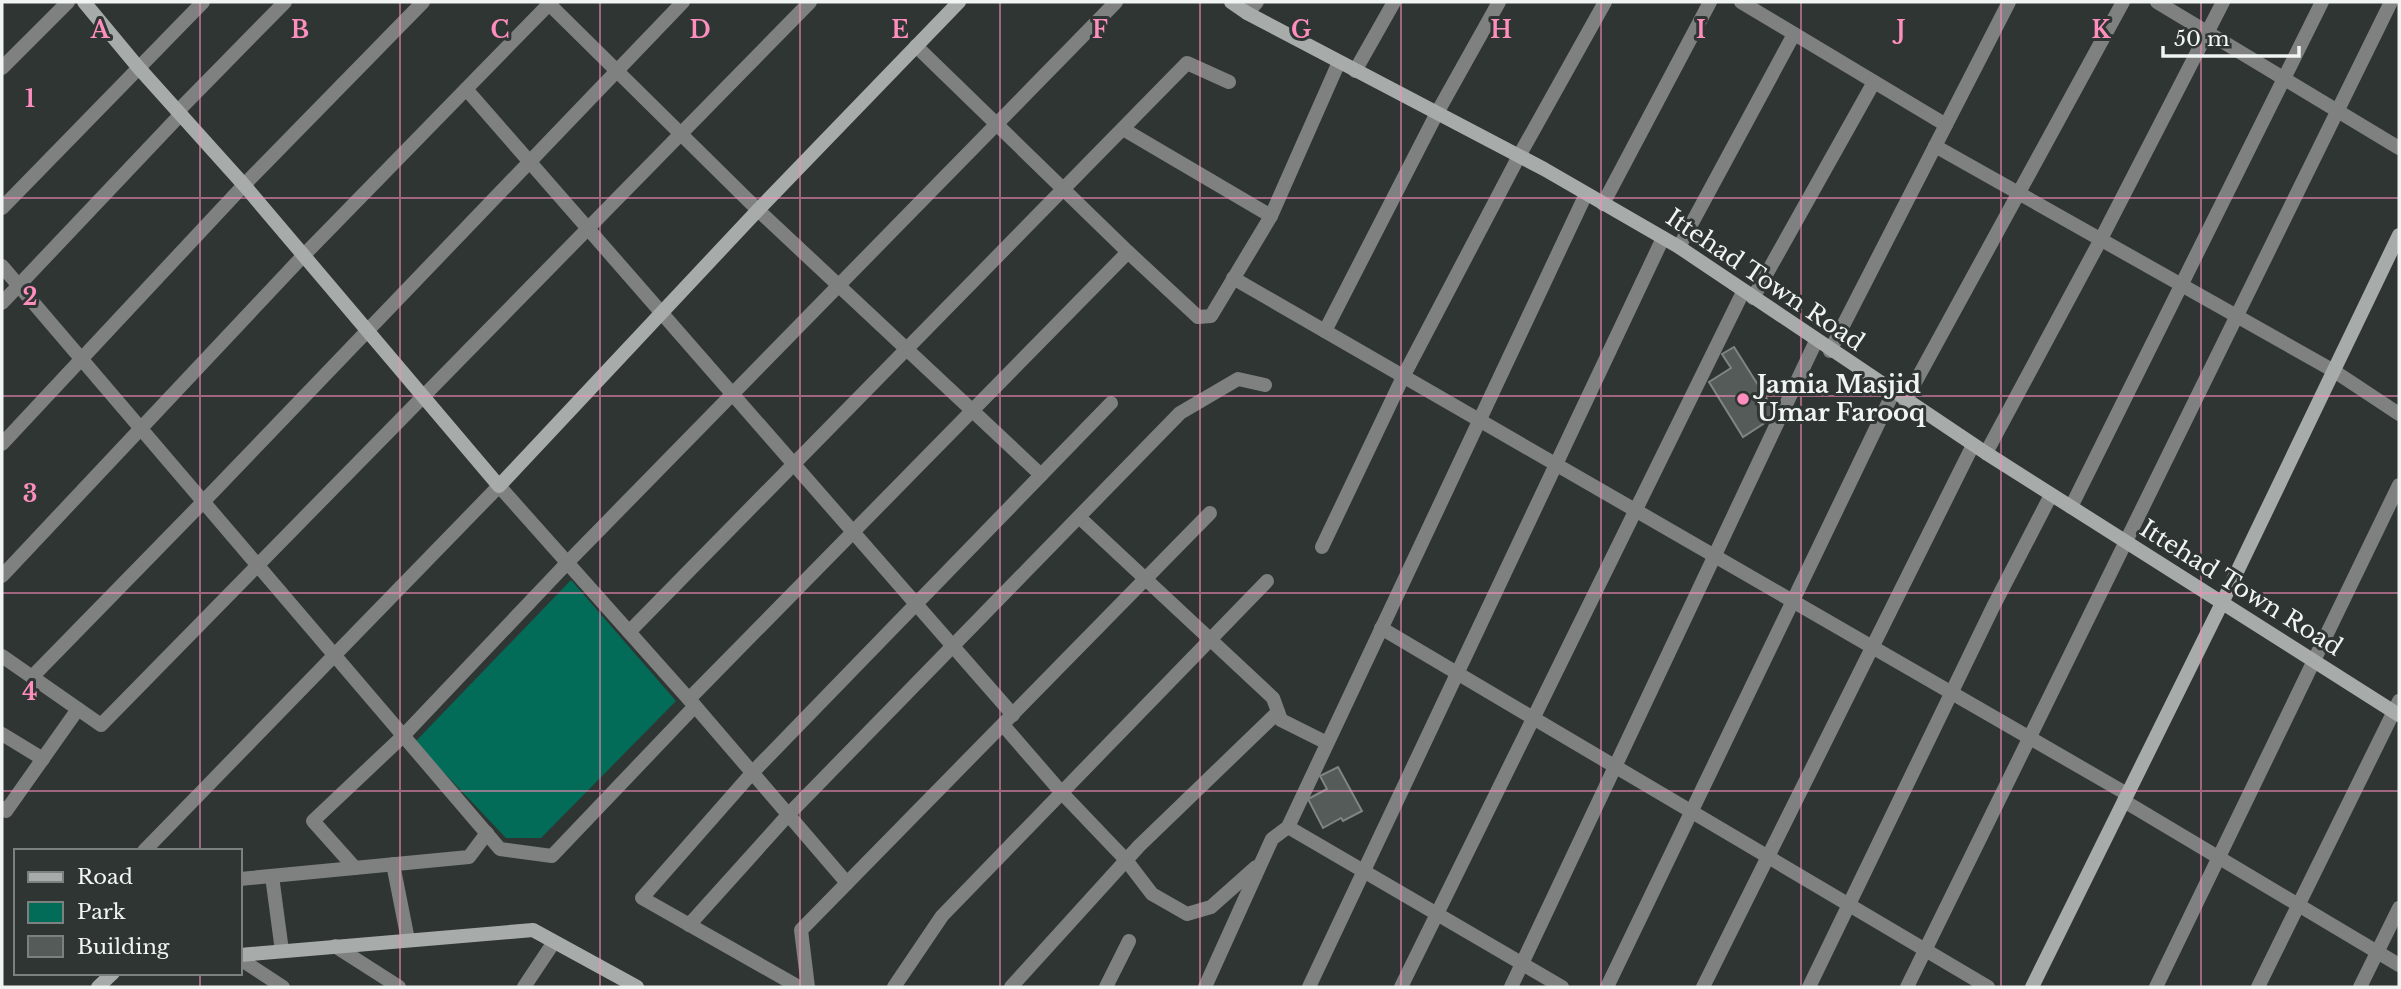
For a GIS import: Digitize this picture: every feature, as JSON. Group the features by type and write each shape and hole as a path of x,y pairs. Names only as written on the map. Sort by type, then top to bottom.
{"street":[{"path":"2,68 68,2"},
{"path":"84,2 138,67 244,185 499,486 847,883"},
{"path":"2,208 202,2"},
{"path":"2,303 285,2"},
{"path":"2,444 244,185 423,2"},
{"path":"32,677 682,2"},
{"path":"2,656 101,725 810,2"},
{"path":"146,849 499,486 758,211 960,2"},
{"path":"355,868 313,821 402,736 731,394 1116,2"},
{"name":"Ittehad Town Road","path":"1231,2 1252,7 1355,71 1519,156 1679,247 1973,445 2315,662 2398,709"},
{"path":"1355,71 1394,2"},
{"path":"1325,331 1437,113 1499,2"},
{"path":"1322,547 1404,376 1519,156 1605,2"},
{"path":"1603,204 1710,2"},
{"path":"1741,2 1946,125"},
{"path":"1830,351 2009,2"},
{"path":"1607,987 1793,601 1899,397 2019,193 2123,2"},
{"path":"2157,2 2399,148"},
{"path":"1986,453 2101,239 2223,2"},
{"path":"2071,507 2322,2"},
{"path":"1907,987 2391,2"},
{"path":"2,576 303,256 549,3 758,211 1041,475"},
{"path":"1679,247 1794,34"},
{"path":"916,46 1198,317 1211,316 1271,216 1339,62"},
{"path":"629,632 1187,63 1229,82"},
{"path":"1401,987 1635,510 1748,295 1874,82"},
{"path":"466,89 953,647 1062,793 1126,860 1152,894 1187,914 1211,907 1262,862"},
{"path":"1123,129 1271,216"},
{"path":"1935,146 2334,371 2399,414"},
{"path":"1205,987 1272,839 1287,827 1586,194"},
{"path":"2032,987 2222,603 2399,235"},
{"path":"1309,987 1663,238"},
{"path":"2,266 500,849 552,856 853,533 1128,252"},
{"path":"1233,278 2031,738 2219,858 2399,965"},
{"path":"1511,987 1816,341"},
{"path":"689,925 788,815 1180,413 1238,379 1265,385"},
{"path":"799,987 642,898 752,773 1111,403"},
{"path":"1703,987 1973,445"},
{"path":"2156,987 2399,485"},
{"path":"1810,987 1993,607 2051,495"},
{"path":"808,987 801,930 1210,513"},
{"path":"1079,517 1273,698 1281,720 1327,743"},
{"path":"894,987 942,916 1268,582"},
{"path":"1381,628 1988,987"},
{"path":"2,808 6,811 78,709"},
{"path":"2258,987 2398,709"},
{"path":"1011,987 1126,860 1278,712"},
{"path":"2,734 43,759"},
{"path":"1287,827 1562,987"},
{"path":"242,878 469,857 487,834"},
{"path":"393,864 408,940"},
{"path":"272,876 282,951"},
{"path":"2360,987 2399,908"},
{"path":"242,957 335,946 533,930 637,987"},
{"path":"1106,987 1129,941"},
{"path":"524,987 554,942"},
{"path":"335,946 399,987"},
{"path":"242,958 283,987"},
{"path":"98,987 111,975"}],"green space":[{"path":"571,580 676,701 541,838 506,838 415,742"}],"building":[{"name":"Jamia Masjid Umar Farooq","path":"1734,347 1777,415 1743,437 1709,382 1731,368 1722,354"},
{"path":"1338,767 1362,811 1323,828 1308,799 1327,789 1320,776"}],"place":[{"name":"Jamia Masjid Umar Farooq","path":"1743,399"}]}
